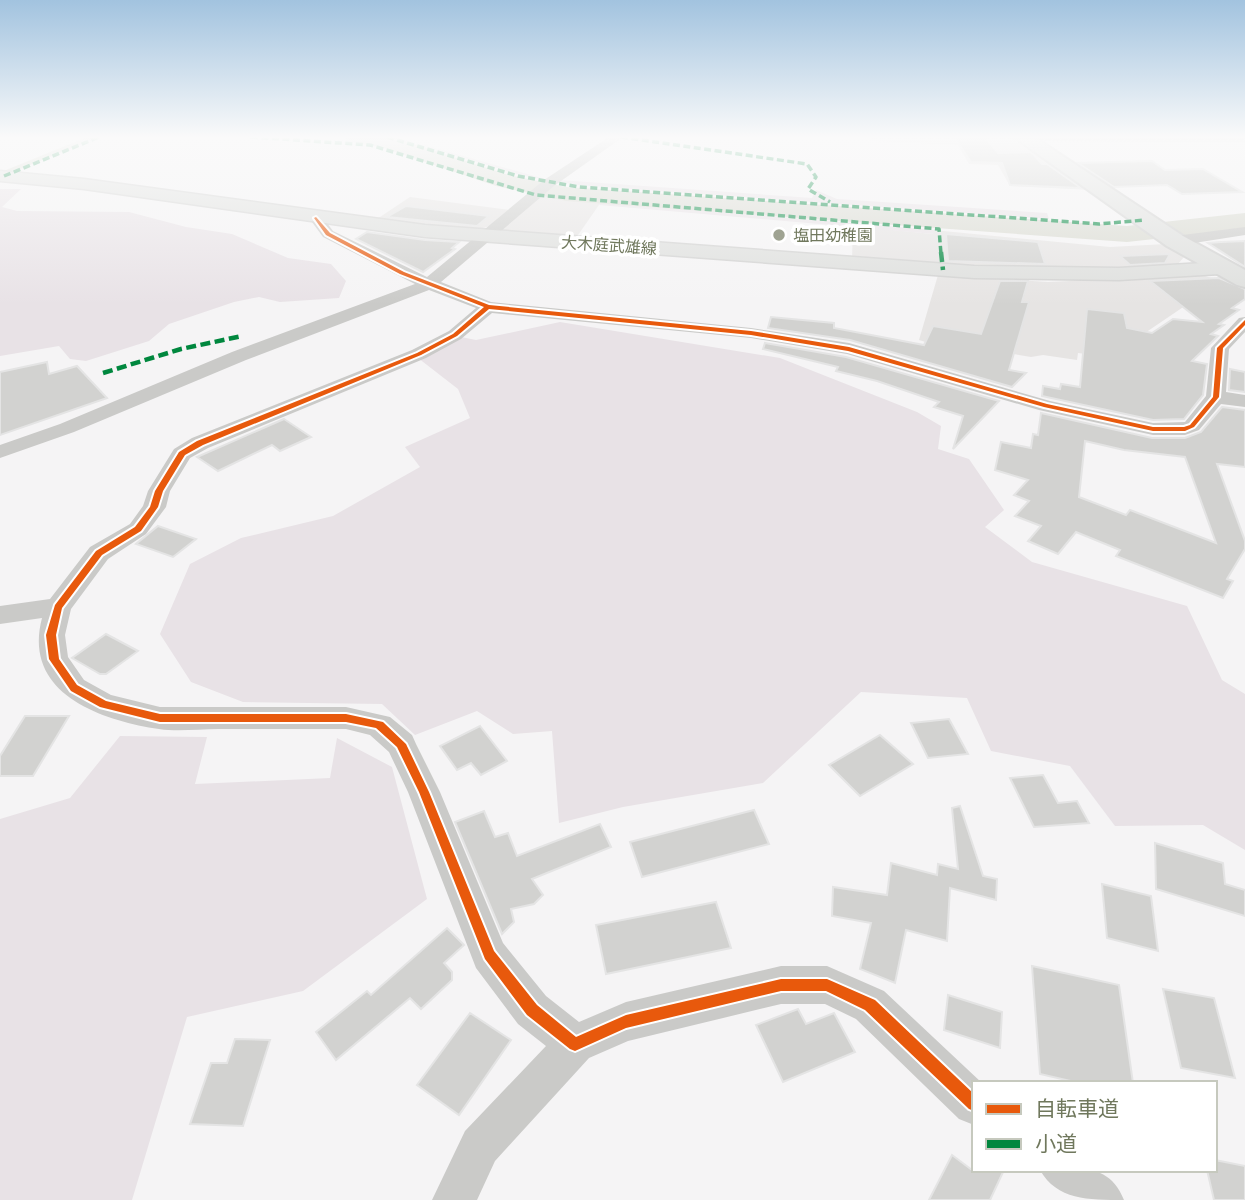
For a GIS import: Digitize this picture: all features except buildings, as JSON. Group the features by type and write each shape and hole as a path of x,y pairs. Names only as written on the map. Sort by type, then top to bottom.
{"highway":[{"path":"1105,193 1175,241 1237,275"}],"main road":[{"name":"大木庭武雄線","path":"145,193 316,218 485,236 974,272 1237,275"}],"street":[{"path":"0,452 67,428 239,356 429,284 536,195"},
{"path":"316,218 328,234 429,284 488,307 751,333 849,349 1046,406 1153,429 1192,426 1216,397 1220,348 1245,322"},
{"path":"1175,241 1245,231"},
{"path":"488,307 454,335 419,354 200,443 182,454 159,491 154,507 138,529 99,553 58,607 51,635 54,659 74,688 103,704 160,718 346,718 379,725 401,744 407,756 489,955 532,1010 575,1044"},
{"path":"1216,397 1245,401"},
{"path":"0,615 58,607"},
{"path":"454,1200 480,1146 575,1044 626,1022 781,985 827,985 870,1005 972,1102"},
{"path":"1065,1172 1102,1200"}],"shaded area":[{"path":"0,193 17,193 2,207 17,211 129,212 186,227 232,234 288,258 331,264 346,281 339,298 280,302 259,297 234,302 169,324 149,341 86,361 70,359 59,346 0,356"},
{"path":"689,193 742,193 812,198 814,193 823,193 837,199 1047,213 1049,219"},
{"path":"540,196 601,202 576,238 498,231"},
{"path":"410,197 510,210 490,226 476,230 374,221"},
{"path":"601,202 933,230 934,234 599,205"},
{"path":"1245,215 1245,224 1173,234 1125,235 1122,230 1172,227"},
{"path":"853,226 933,234 933,230 1110,247 1166,244 1185,256 1177,265 1165,267 1029,270 852,260"},
{"path":"938,275 1048,282 1202,275 1238,286 1200,287 1198,297 1142,335 1130,360 1078,353 1077,360 1043,355 1031,357 961,345 952,350 919,340"},
{"path":"560,322 780,358 917,412 941,426 938,449 969,459 1004,510 985,527 1032,562 1187,606 1222,680 1245,694 1245,850 1203,825 1115,826 1070,766 991,751 967,698 861,692 763,783 623,807 559,823 552,731 513,734 477,711 415,735 382,704 243,702 191,682 160,634 190,564 241,538 333,516 420,467 405,447 470,418 458,389 418,358 461,337 476,340"},
{"path":"120,736 207,737 195,784 330,778 337,738 392,767 427,899 303,991 187,1017 132,1200 0,1200 0,819 70,798"}],"waterway":[{"path":"561,193 1127,234 1245,221"}],"marked path":[{"path":"528,193 939,229 943,270"},
{"path":"663,193 1099,224 1145,220"},
{"path":"815,193 830,202"},
{"path":"103,373 181,349 242,336"}],"cycle path":[{"path":"316,218 328,234 402,273 488,307 751,333 849,349 1046,406 1153,429 1185,429 1192,426 1216,397 1220,348 1245,322"},
{"path":"488,307 455,335 419,354 200,443 182,454 159,491 154,507 138,529 99,553 58,607 51,635 54,659 74,688 103,704 160,718 346,718 379,725 401,744 424,792 489,955 532,1010 575,1044 626,1022 781,985 827,985 870,1005 972,1102"}],"place":[{"name":"塩田幼稚園","path":"779,235"}]}
